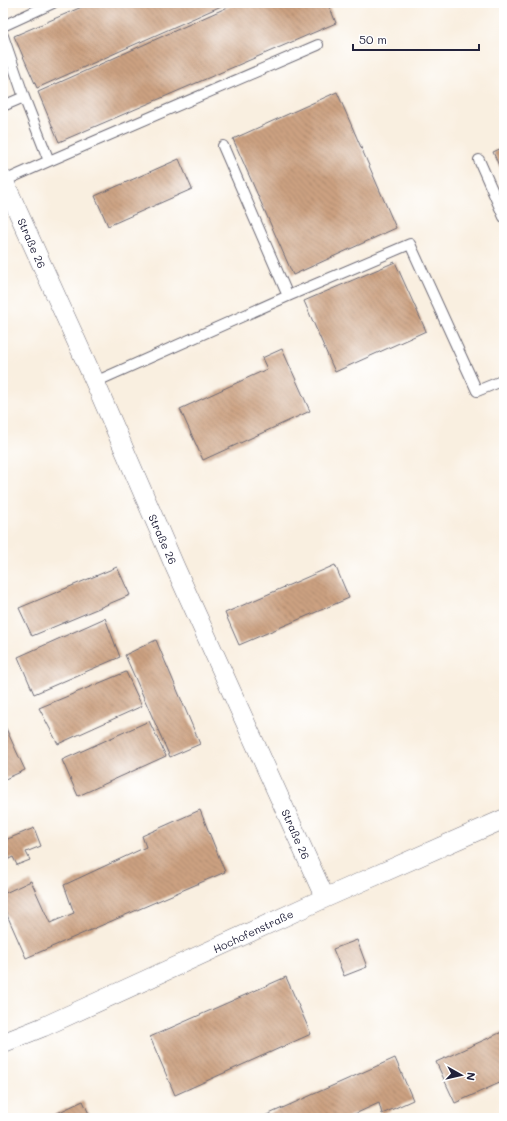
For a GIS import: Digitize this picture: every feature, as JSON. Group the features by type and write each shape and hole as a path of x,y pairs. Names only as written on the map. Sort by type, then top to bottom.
{"street":[{"name":"Straße 26","path":"3,180 95,382 175,567 325,898"},
{"name":"Hochofenstraße","path":"3,1043 43,1027 325,898 504,819"}],"lane":[{"path":"3,26 53,3"},
{"path":"3,36 24,97 49,161"},
{"path":"3,180 318,45"},
{"path":"3,106 24,97"},
{"path":"224,146 288,296"},
{"path":"479,160 504,217"},
{"path":"95,382 288,296 410,244 477,392 504,380"}],"building":[{"path":"91,3 228,3 37,88 14,36"},
{"path":"237,3 328,3 336,23 59,142 38,92"},
{"path":"337,92 396,228 293,275 233,139"},
{"path":"504,147 504,177 493,152"},
{"path":"179,159 192,189 108,226 95,196"},
{"path":"395,262 426,331 335,372 304,301"},
{"path":"282,349 310,411 203,460 180,409 267,369 262,358"},
{"path":"335,565 349,598 239,645 225,613"},
{"path":"117,567 130,595 32,636 19,608"},
{"path":"105,618 120,657 34,694 18,657"},
{"path":"156,640 200,744 170,757 125,655"},
{"path":"126,672 142,706 58,744 39,708"},
{"path":"149,721 166,756 78,796 62,760"},
{"path":"3,722 25,770 3,780"},
{"path":"200,810 225,872 26,958 3,906 3,894 31,881 50,923 74,913 64,885 146,847 142,836"},
{"path":"34,828 41,846 26,852 30,860 17,865 13,857 3,862 3,841"},
{"path":"357,940 367,967 344,976 333,949"},
{"path":"286,977 311,1034 175,1095 150,1037"},
{"path":"504,1031 504,1081 455,1103 436,1062"},
{"path":"395,1058 413,1100 382,1114 379,1103 346,1118 260,1118"},
{"path":"83,1101 91,1118 52,1118 51,1116"}]}
